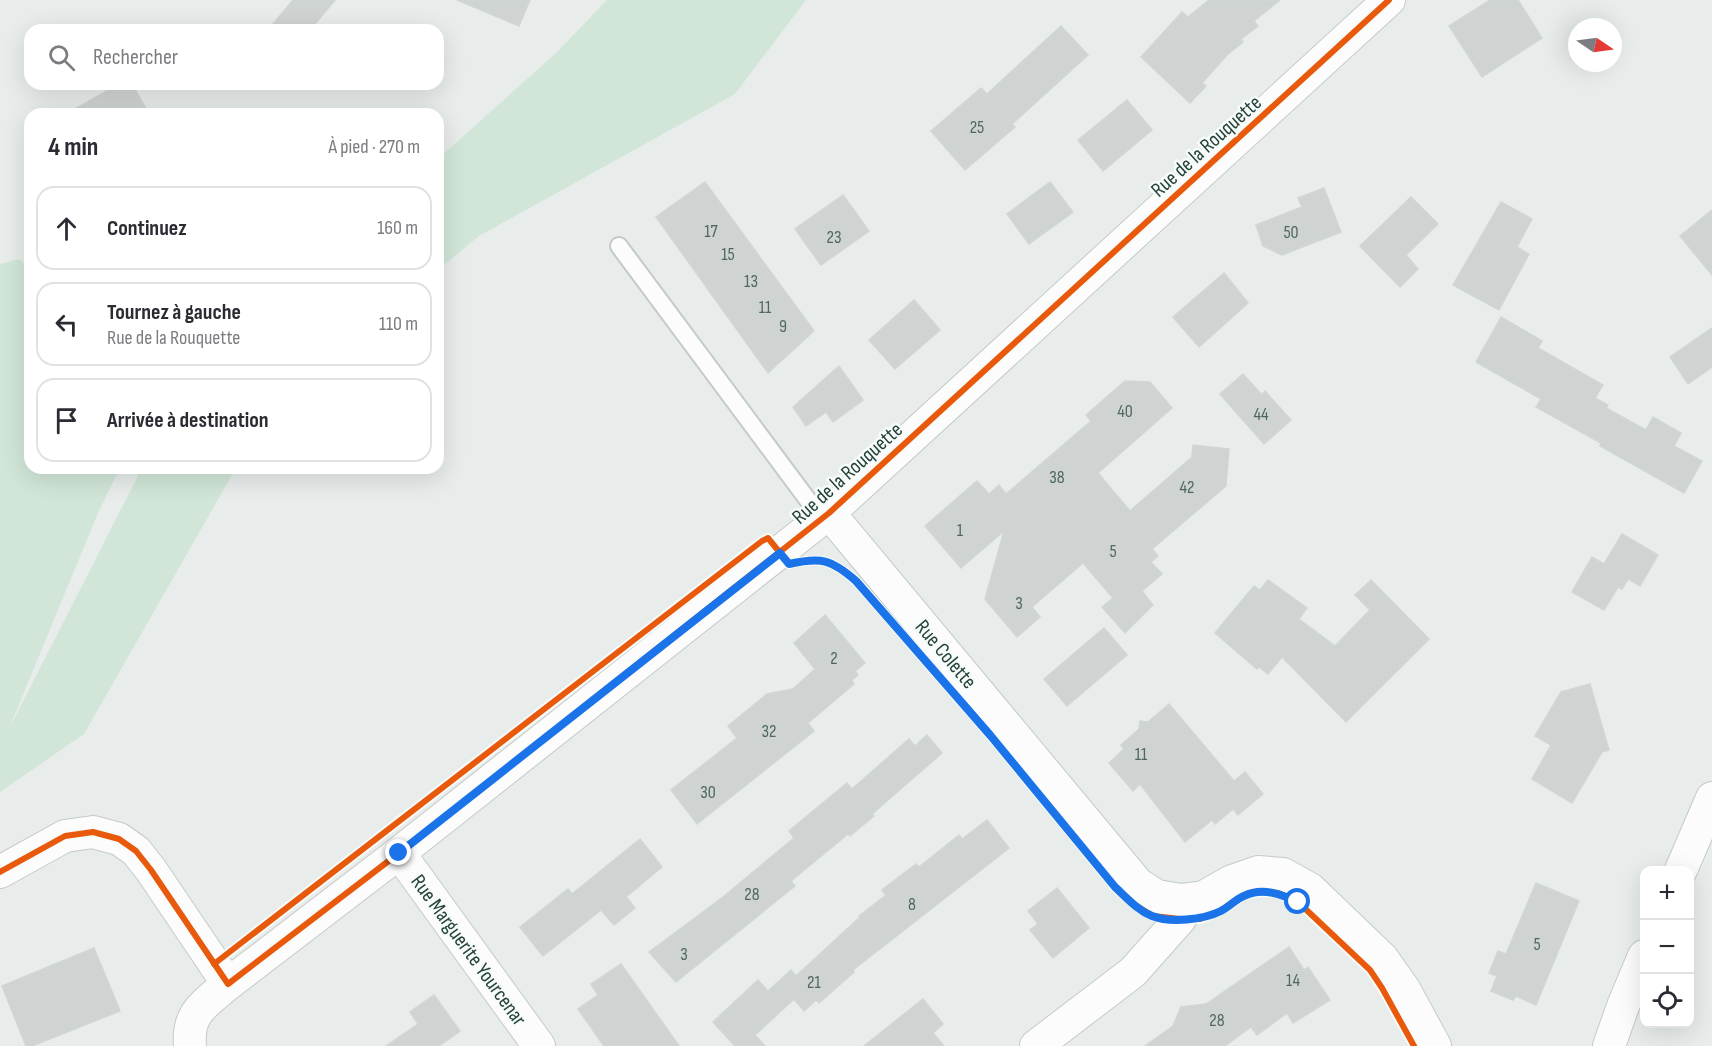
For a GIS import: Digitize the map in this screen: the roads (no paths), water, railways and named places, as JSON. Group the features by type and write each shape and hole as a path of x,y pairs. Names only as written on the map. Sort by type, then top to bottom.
{"street":[{"name":"Rue de la Rouquette","path":"190,1046 189,1032 196,1012 228,984 399,853 825,516 1389,0"},
{"name":"Rue Colette","path":"825,516 1138,884 1157,896 1181,900 1204,897 1232,881 1258,872 1283,874 1310,889 1382,958 1404,989 1436,1046"},
{"path":"1683,866 1712,798"},
{"path":"0,872 65,836 93,832 119,838 136,851 151,870 228,984"},
{"name":"Rue Marguerite Yourcenar","path":"399,853 539,1046"},
{"path":"1036,1046 1133,972 1180,919 1181,900"},
{"path":"1609,1046 1640,966"}],"lane":[{"path":"619,246 825,516"}]}
